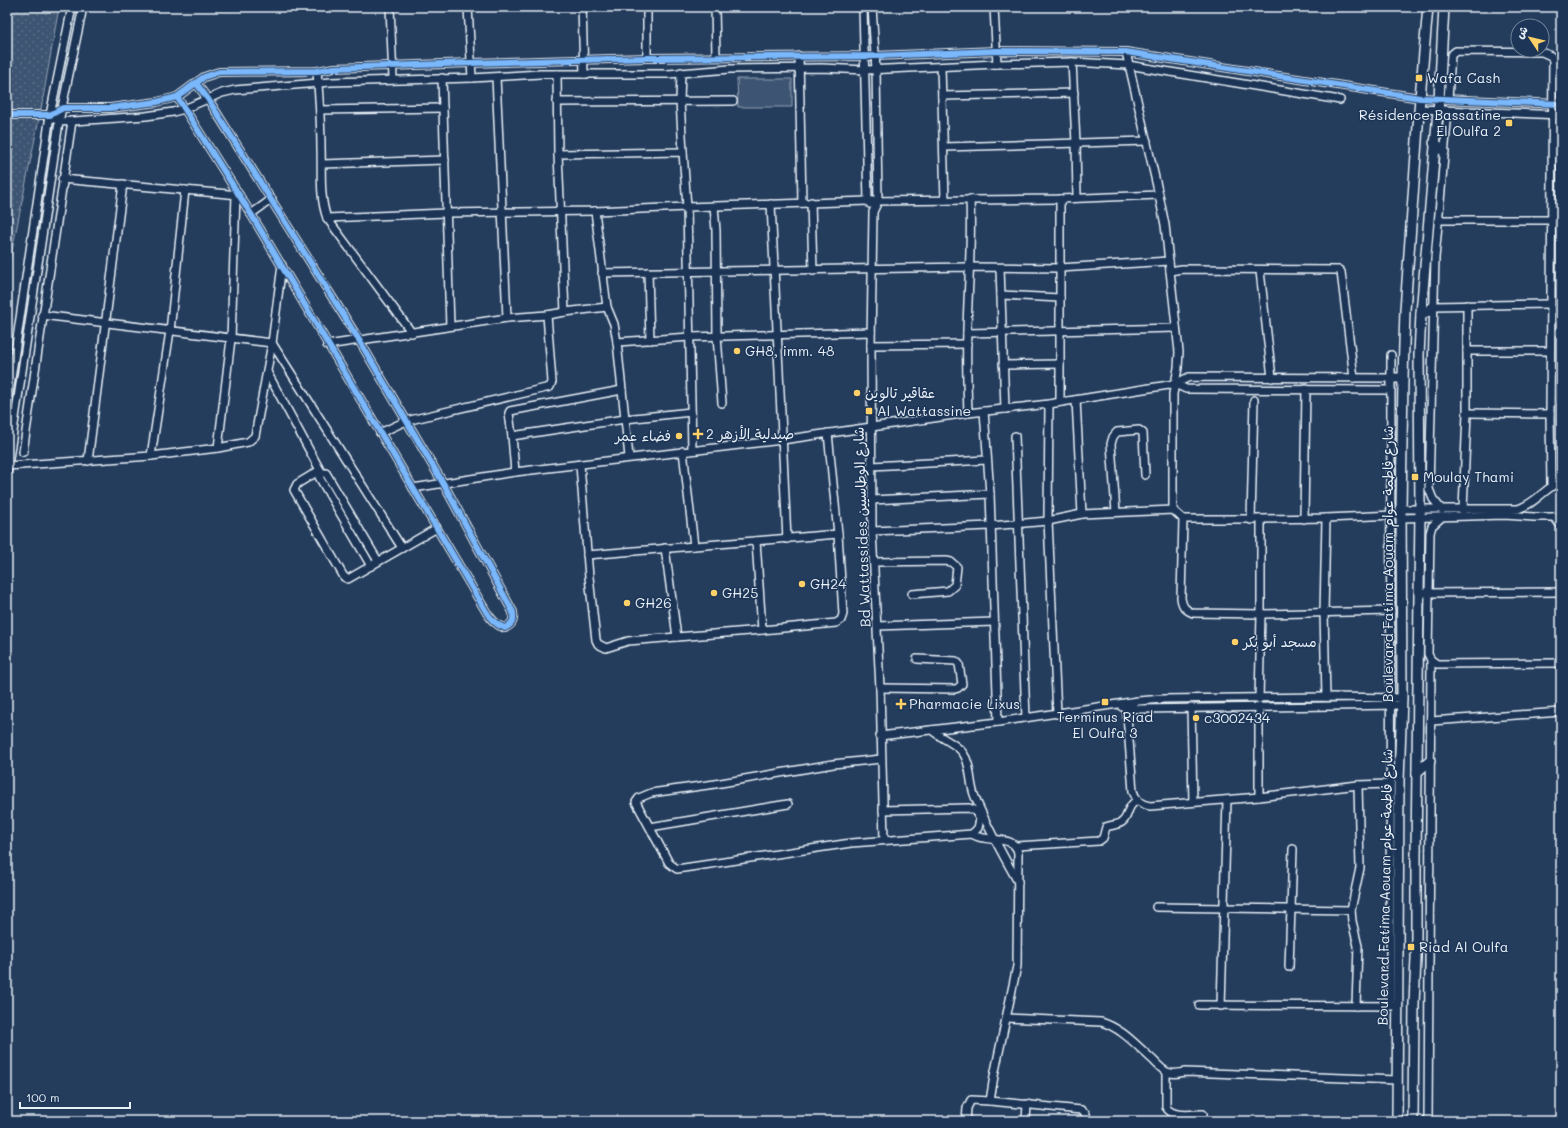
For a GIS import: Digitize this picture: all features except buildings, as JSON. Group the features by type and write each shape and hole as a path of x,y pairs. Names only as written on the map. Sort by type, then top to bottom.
{"main road":[{"name":"Boulevard Fatima Aouam شارع فاطمة عوام","path":"1396,1121 1397,1080 1393,1006 1402,701 1401,514 1404,310 1428,7"},
{"path":"1413,1121 1420,513 1419,355 1444,7"},
{"path":"1434,143 1444,152"},
{"path":"1421,314 1430,310 1434,306"},
{"path":"1391,378 1403,378"},
{"path":"1416,772 1430,761"}],"street":[{"path":"7,406 50,115 72,7"},
{"path":"83,7 62,108 7,468 151,456 218,448 248,442 253,439 267,372 282,265"},
{"path":"390,7 391,66 393,79"},
{"path":"468,7 472,78"},
{"path":"582,7 584,74"},
{"path":"647,7 647,58"},
{"path":"715,7 716,56"},
{"name":"Bd Wattassides شارع الوطاسيين","path":"863,7 864,56 866,70 868,201 873,212"},
{"name":"Bd Wattassides شارع الوطاسيين","path":"872,7 876,70 878,201 873,212 871,466 872,530 880,688 880,736 884,840"},
{"path":"994,7 997,64"},
{"path":"1448,99 1451,56 1454,52 1459,50 1542,52 1551,56 1553,61 1550,304 1551,485"},
{"path":"7,115 50,115 62,108 96,108 157,102 177,97 204,77 219,72 317,71 334,68 716,56 875,56 996,51 1126,52 1420,98 1561,104"},
{"path":"1126,52 1159,195 1165,225 1169,261 1178,352 1173,394 1173,510 1177,515 1183,519 1251,520 1442,513 1558,517 1561,526"},
{"path":"799,56 802,202"},
{"path":"50,115 60,122 146,116 184,109 222,93 235,90 331,82 557,74 668,74 730,69 876,70 1072,62 1128,65 1340,100"},
{"path":"1072,62 1077,198"},
{"path":"941,67 945,200"},
{"path":"317,71 324,208 327,218 412,333"},
{"path":"681,72 680,101 687,207 692,449"},
{"path":"1260,86 1261,73"},
{"path":"557,74 558,154 565,312"},
{"path":"496,77 507,318"},
{"path":"442,78 450,326"},
{"path":"177,97 282,265 380,433 494,622 505,628 510,625 513,618 512,612 443,483 359,340 208,99 196,83"},
{"path":"942,96 1074,92"},
{"path":"557,102 733,101"},
{"path":"320,110 443,108"},
{"path":"1419,109 1561,115"},
{"path":"1442,513 1433,499 1429,488 1435,258 1448,111"},
{"path":"23,452 62,179 72,121"},
{"path":"944,146 1147,141"},
{"path":"558,154 683,152"},
{"path":"322,164 444,160"},
{"path":"62,179 238,195"},
{"path":"88,461 123,184"},
{"path":"151,456 170,331 185,190"},
{"path":"218,448 231,339 238,195"},
{"path":"327,218 802,202 1060,199 1159,195"},
{"path":"968,413 967,333 971,246 970,199"},
{"path":"1060,199 1060,402"},
{"path":"251,214 272,200"},
{"path":"811,202 813,271"},
{"path":"771,204 787,539"},
{"path":"714,206 716,231 716,336 722,403"},
{"path":"594,210 607,307 614,324 617,342 629,457"},
{"path":"1438,220 1552,220"},
{"path":"602,273 813,271 969,267 1060,268 1169,261"},
{"path":"1000,268 1005,409"},
{"path":"1170,271 1182,269 1260,271 1340,270 1354,378"},
{"path":"1260,271 1272,378"},
{"path":"648,272 650,340"},
{"path":"1001,295 1060,298"},
{"path":"1434,306 1550,304"},
{"path":"1463,510 1467,413 1467,305"},
{"path":"328,345 507,318 547,315 607,307"},
{"path":"42,315 231,339 272,342"},
{"path":"380,433 406,421 550,387 552,382 547,315"},
{"path":"967,333 1176,328"},
{"path":"617,342 690,337 871,332"},
{"path":"272,342 402,548"},
{"path":"871,345 967,344"},
{"path":"1467,351 1550,351"},
{"path":"1199,1006 1393,1006 1390,784 1392,355"},
{"path":"1003,365 1060,364"},
{"path":"267,372 320,471 319,477 371,566"},
{"path":"413,488 515,472 580,465 692,449 782,440 871,426 1049,404 1174,384 1189,377 1391,378"},
{"path":"1174,384 1186,389 1391,390"},
{"path":"1304,518 1306,389"},
{"path":"515,472 510,411 622,390"},
{"path":"1076,400 1082,514"},
{"path":"1251,520 1254,400"},
{"path":"1049,404 1048,521 1057,714"},
{"path":"984,411 990,494 998,722"},
{"path":"512,436 625,419 691,412"},
{"path":"1467,413 1550,414"},
{"path":"1116,512 1112,444 1113,437 1117,432 1139,430 1143,433 1145,475"},
{"path":"580,465 587,555 596,640 598,644 606,648 628,641 836,623 841,620 843,614 838,534 828,433"},
{"path":"1015,436 1017,523 1026,718"},
{"path":"683,451 694,546"},
{"path":"871,466 987,460"},
{"path":"378,561 326,473 320,471 297,484 294,490 344,577 348,579 437,528"},
{"path":"1428,1121 1431,720 1431,660 1428,654 1430,533 1432,526 1442,513 1463,510 1518,509 1529,504 1551,485 1561,481"},
{"path":"872,500 990,494"},
{"path":"872,530 990,526 1048,521 1082,514 1173,510"},
{"path":"1326,518 1324,613 1326,697"},
{"path":"1183,519 1181,598 1184,608 1193,612 1261,614 1391,611"},
{"path":"1259,796 1261,519"},
{"path":"587,555 838,534"},
{"path":"756,541 762,630"},
{"path":"665,548 676,637"},
{"path":"874,562 946,561 951,562 957,567 955,585 950,590 912,594"},
{"path":"1419,593 1561,592"},
{"path":"877,626 994,622"},
{"path":"880,688 955,689 961,686 959,664 956,660 917,659"},
{"path":"1431,660 1437,664 1561,662"},
{"path":"1126,705 1191,707 1326,697 1391,701"},
{"path":"880,736 998,722 1163,699 1259,702 1402,701"},
{"path":"1126,705 1133,791 1137,800 1143,804 1150,806 1227,800 1358,785 1390,784"},
{"path":"1191,707 1193,802"},
{"path":"1431,720 1561,712"},
{"path":"932,730 938,736 956,746 964,754 974,796 994,839 1019,884"},
{"path":"881,759 833,764 643,795 637,800 637,805 669,863 674,868 680,869 852,843 972,834 985,838 1007,841 1016,846 1099,841 1103,838 1106,827 1122,822 1126,817 1129,806 1137,800"},
{"path":"1356,1006 1358,946 1351,910 1360,868 1358,785"},
{"path":"1221,1006 1227,800"},
{"path":"650,827 788,804"},
{"path":"883,810 969,808 975,811 980,819 978,828 972,834"},
{"path":"990,1101 1018,966 1019,884 1018,854 1016,846"},
{"path":"1289,967 1293,849"},
{"path":"1156,907 1351,910"},
{"path":"1007,1018 1101,1022 1122,1032 1166,1072 1175,1074 1185,1072 1397,1080"},
{"path":"1166,1072 1166,1107 1168,1111 1175,1113 1203,1114"},
{"path":"966,1121 967,1108 971,1100 1081,1110 1086,1114 1087,1121"},
{"path":"1026,1121 1027,1104"}],"shaded area":[{"path":"7,7 59,7 41,109 7,275"},
{"path":"737,79 792,79 792,107 738,107"}],"cycle path":[{"path":"7,115 50,115 63,108 110,108 157,102 177,97 204,77 219,72 317,71 334,68 647,58 875,56 996,51 1126,52 1420,98 1561,104"},
{"path":"177,97 251,214 487,613 499,625 505,628 510,625 512,622 513,612 443,483 359,340 208,99 196,83"}],"place":[{"name":"Wafa Cash","path":"1419,78"},
{"name":"Résidence Bassatine El Oulfa 2","path":"1509,123"},
{"name":"GH8, imm. 48","path":"737,351"},
{"name":"عقاقير تالوين","path":"857,393"},
{"name":"Al Wattassine","path":"869,411"},
{"name":"صيدلية الأزهر 2","path":"698,434"},
{"name":"فضاء عمر","path":"679,436"},
{"name":"Moulay Thami","path":"1415,477"},
{"name":"GH24","path":"802,584"},
{"name":"GH25","path":"714,593"},
{"name":"GH26","path":"627,603"},
{"name":"مسجد أبو بكر","path":"1235,642"},
{"name":"Terminus Riad El Oulfa 3","path":"1105,702"},
{"name":"Pharmacie Lixus","path":"901,704"},
{"name":"c3002434","path":"1196,718"},
{"name":"Riad Al Oulfa","path":"1411,947"}]}
